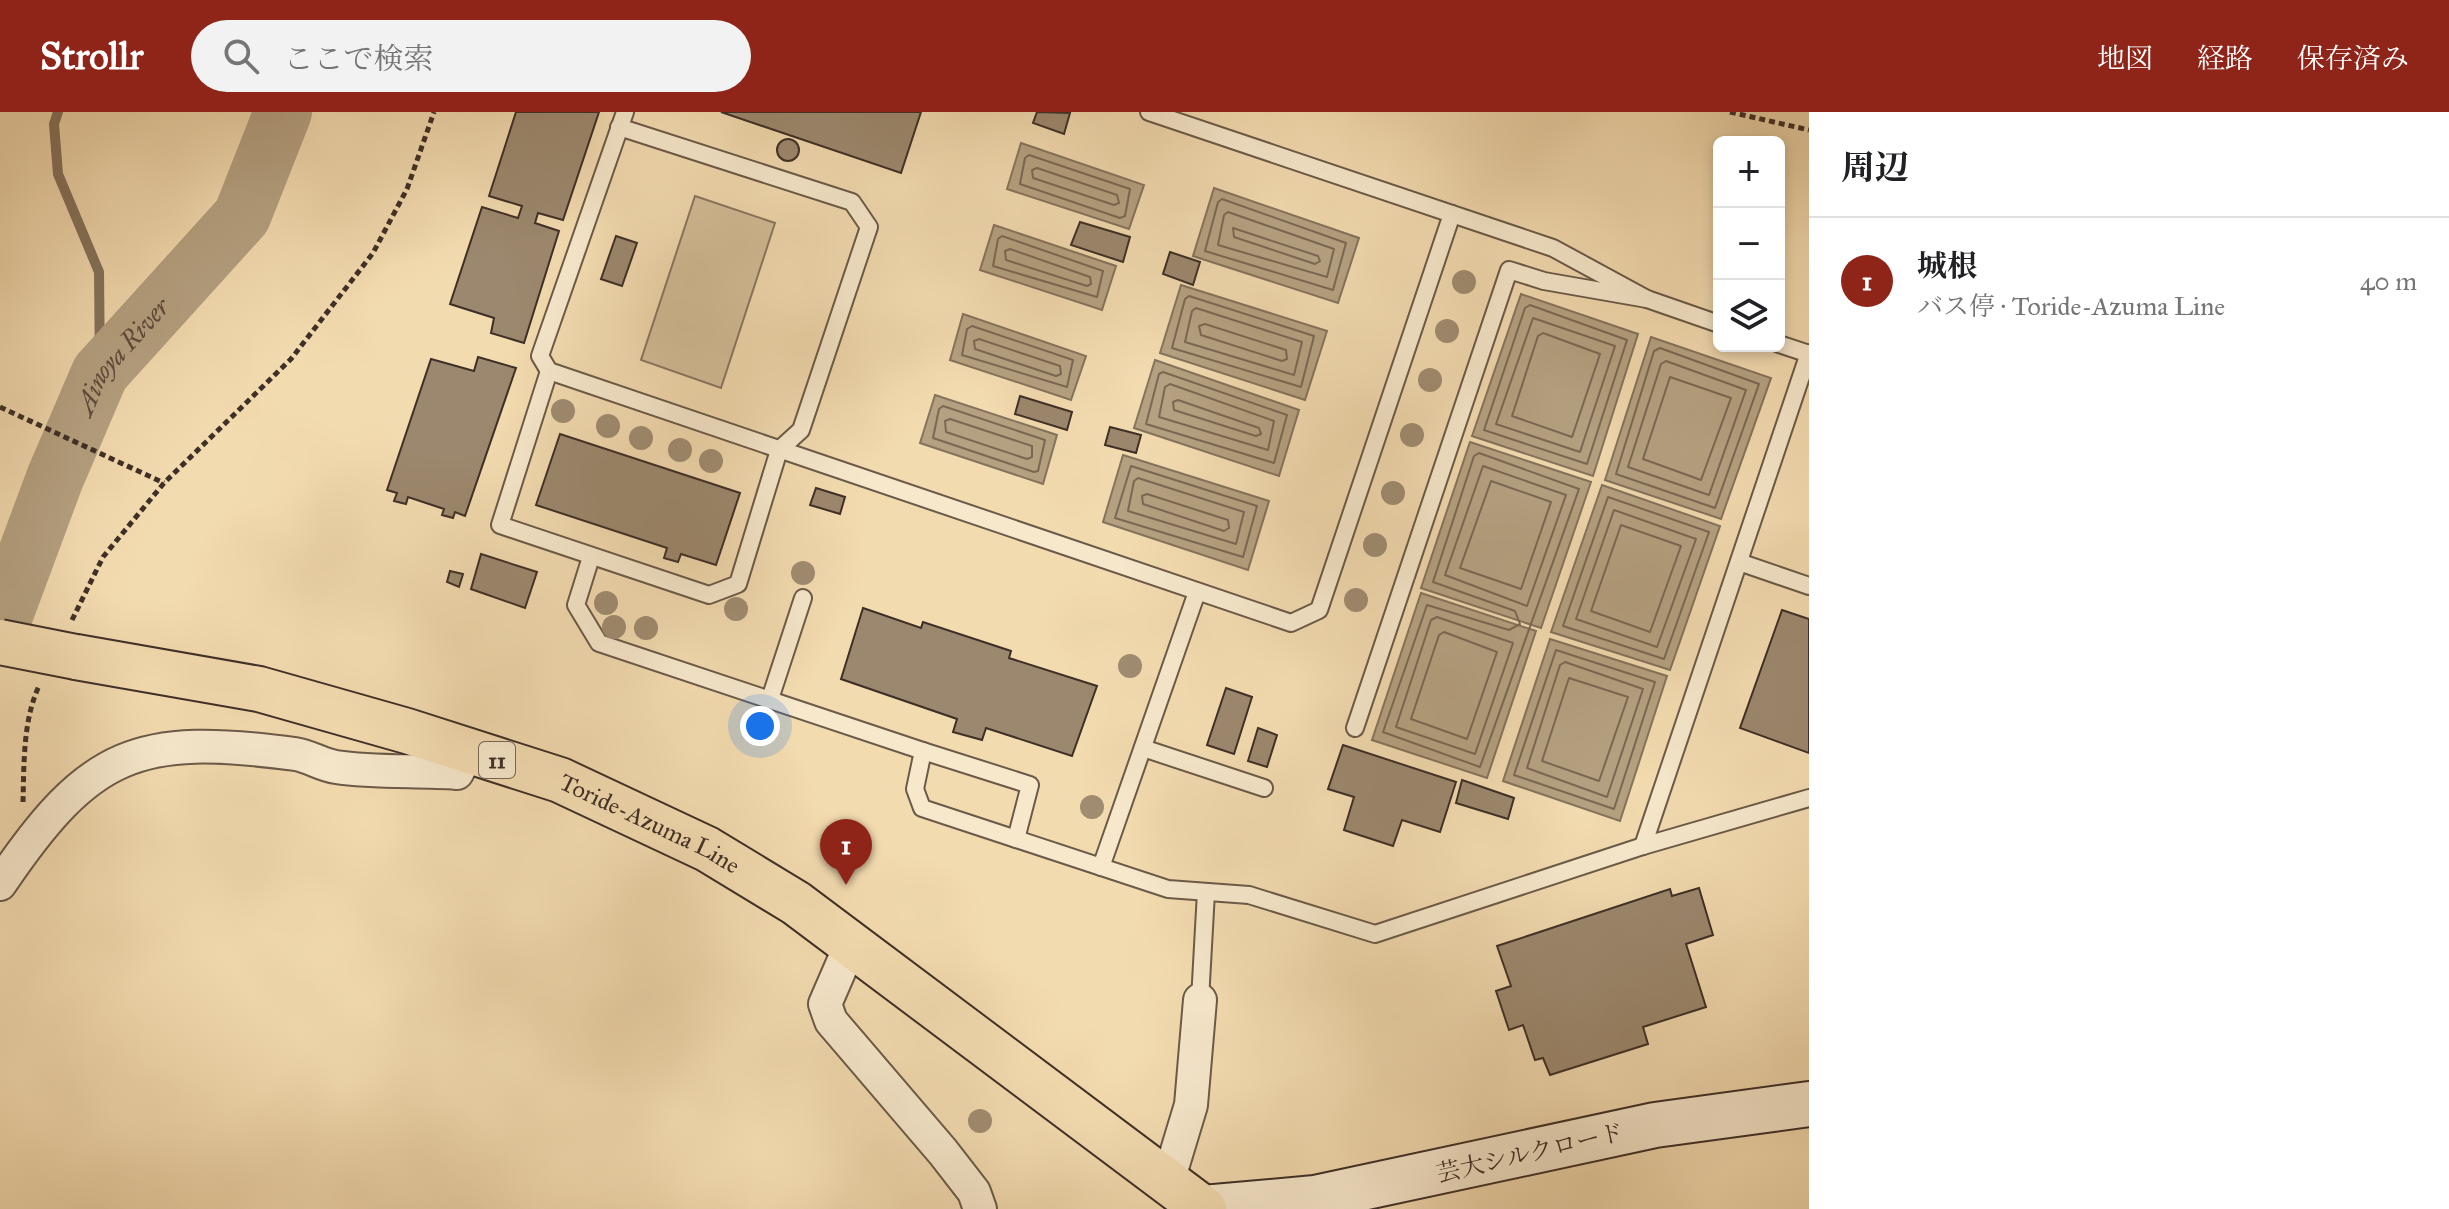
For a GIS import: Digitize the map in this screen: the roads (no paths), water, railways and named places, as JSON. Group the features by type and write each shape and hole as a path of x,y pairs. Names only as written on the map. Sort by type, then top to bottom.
{"main road":[{"name":"Toride-Azuma Line","path":"0,642 72,642 312,702 560,780 707,849 786,896 1180,1195 1204,1209"}],"street":[{"path":"300,754 312,702"},
{"path":"0,884 65,798 105,767 140,754 199,744 300,754 334,767 457,773 468,751"},
{"path":"851,944 825,1004 831,1021 943,1152 974,1192 980,1209"},
{"path":"1180,1195 1200,1000"},
{"name":"芸大シルクロード","path":"1204,1209 1315,1198 1655,1125 1809,1104"}],"lane":[{"path":"1149,112 1553,248 1647,299"},
{"path":"549,371 500,525 709,595 738,584 779,450 801,430 869,227 852,202 622,120 540,356 549,371 779,450 1197,592 1291,623 1319,610 1452,214"},
{"path":"1355,728 1509,270 1544,281 1647,299 1713,322"},
{"path":"1643,846 1809,354 1785,346"},
{"path":"591,557 576,605 599,643 1030,785 1016,839"},
{"path":"1739,562 1809,586"},
{"path":"1101,867 1197,592"},
{"path":"770,699 803,598"},
{"path":"1143,748 1264,788"},
{"path":"923,751 915,789 922,808 1168,889 1249,895 1375,934 1643,846 1809,798"},
{"path":"1200,1000 1206,892"}],"water":[{"path":"1021,143 1144,185 1129,229 1007,189"},
{"path":"1214,188 1359,238 1338,303 1193,256"},
{"path":"994,225 1116,266 1102,310 980,270"},
{"path":"1181,285 1327,331 1305,400 1160,353"},
{"path":"1521,294 1638,334 1593,476 1472,436"},
{"path":"963,314 1086,356 1071,400 950,360"},
{"path":"1651,337 1771,378 1721,519 1605,480"},
{"path":"1155,360 1299,410 1279,476 1134,428"},
{"path":"935,395 1057,435 1043,484 920,443"},
{"path":"1470,442 1591,482 1541,628 1421,588"},
{"path":"1123,455 1269,501 1248,570 1103,522"},
{"path":"1602,485 1720,526 1670,670 1551,632"},
{"path":"1421,593 1536,631 1487,778 1372,740"},
{"path":"1550,639 1667,676 1620,821 1503,781"}],"waterway":[{"path":"58,112 54,124 58,174 99,272 100,373"},
{"name":"Ainoya River","path":"0,626 55,478 100,373 242,216 283,112"}],"place":[{"name":"城根","path":"846,885"}]}
